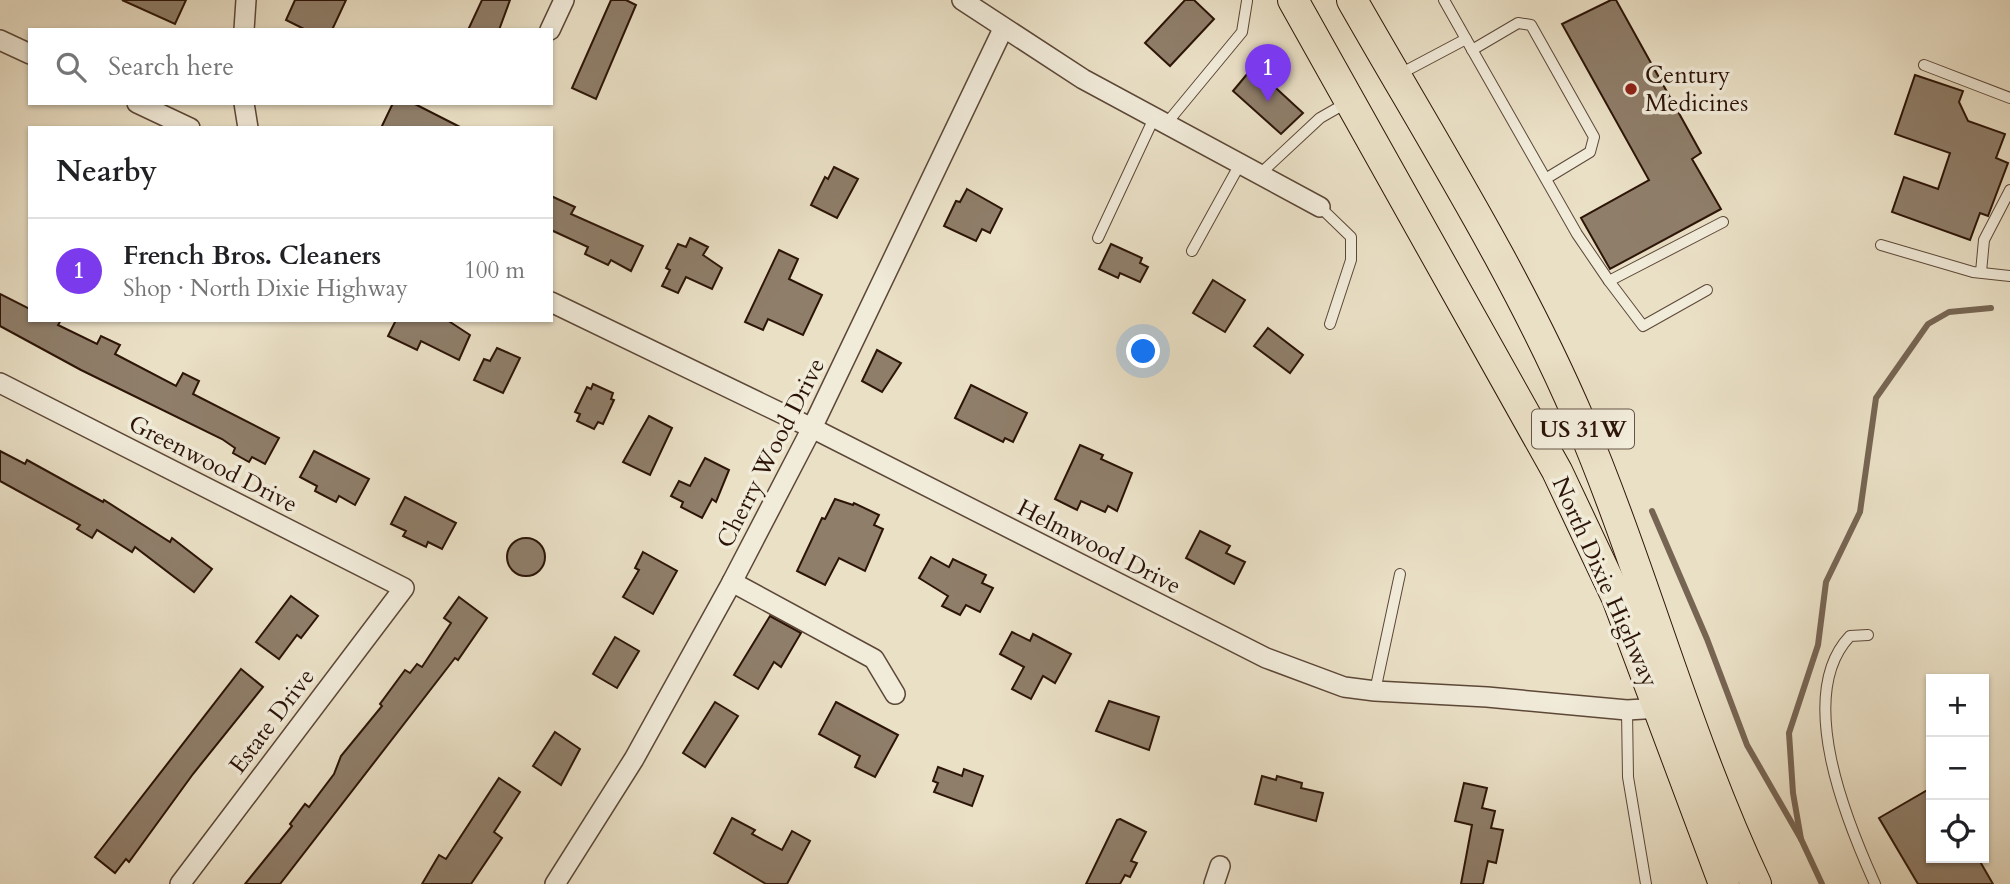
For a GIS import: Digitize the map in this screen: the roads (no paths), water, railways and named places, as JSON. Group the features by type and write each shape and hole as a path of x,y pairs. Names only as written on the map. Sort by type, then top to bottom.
{"main road":[{"name":"North Dixie Highway","path":"1293,0 1557,471 1617,598 1724,884"},
{"name":"North Dixie Highway","path":"1352,0 1542,337 1608,489 1696,744 1756,884"}],"street":[{"path":"244,28 246,0"},
{"path":"551,28 564,0"},
{"path":"962,0 1083,79 1320,207"},
{"name":"Cherry Wood Drive","path":"564,881 732,582 812,428 1003,29"},
{"path":"0,40 28,53"},
{"path":"140,105 186,126"},
{"path":"243,105 248,126"},
{"name":"Helmwood Drive","path":"553,303 812,428 1266,658 1344,687 1487,696 1627,710 1660,708"},
{"name":"Greenwood Drive","path":"0,383 404,588"},
{"path":"732,582 874,659 895,694"},
{"name":"Estate Drive","path":"180,884 404,588"}],"lane":[{"path":"1098,238 1160,121 1242,32 1247,0"},
{"path":"1444,0 1577,234 1643,326 1707,290"},
{"path":"1472,50 1518,23 1531,25 1594,137 1590,152 1547,178"},
{"path":"1395,76 1466,39"},
{"path":"1924,65 2010,99"},
{"path":"1260,174 1320,118 1350,102"},
{"path":"1192,251 1240,164"},
{"path":"1981,272 1984,240 2010,190"},
{"path":"1320,207 1351,237 1351,260 1330,324"},
{"path":"1609,281 1723,222"},
{"path":"1881,245 1981,272 2010,276"},
{"path":"1375,691 1400,574"},
{"path":"1868,635 1850,636 1836,654 1828,674 1826,707 1833,761 1847,822 1875,884"},
{"path":"1627,710 1628,776 1646,884"}],"waterway":[{"path":"1801,839 1793,793 1789,733 1818,645 1826,582 1860,512 1876,398 1928,324 1949,312 1991,308"},
{"path":"1652,511 1707,639 1747,745 1801,839 1822,884"}],"place":[{"name":"Century Medicines","path":"1631,89"},
{"name":"French Bros. Cleaners","path":"1268,102"}]}
